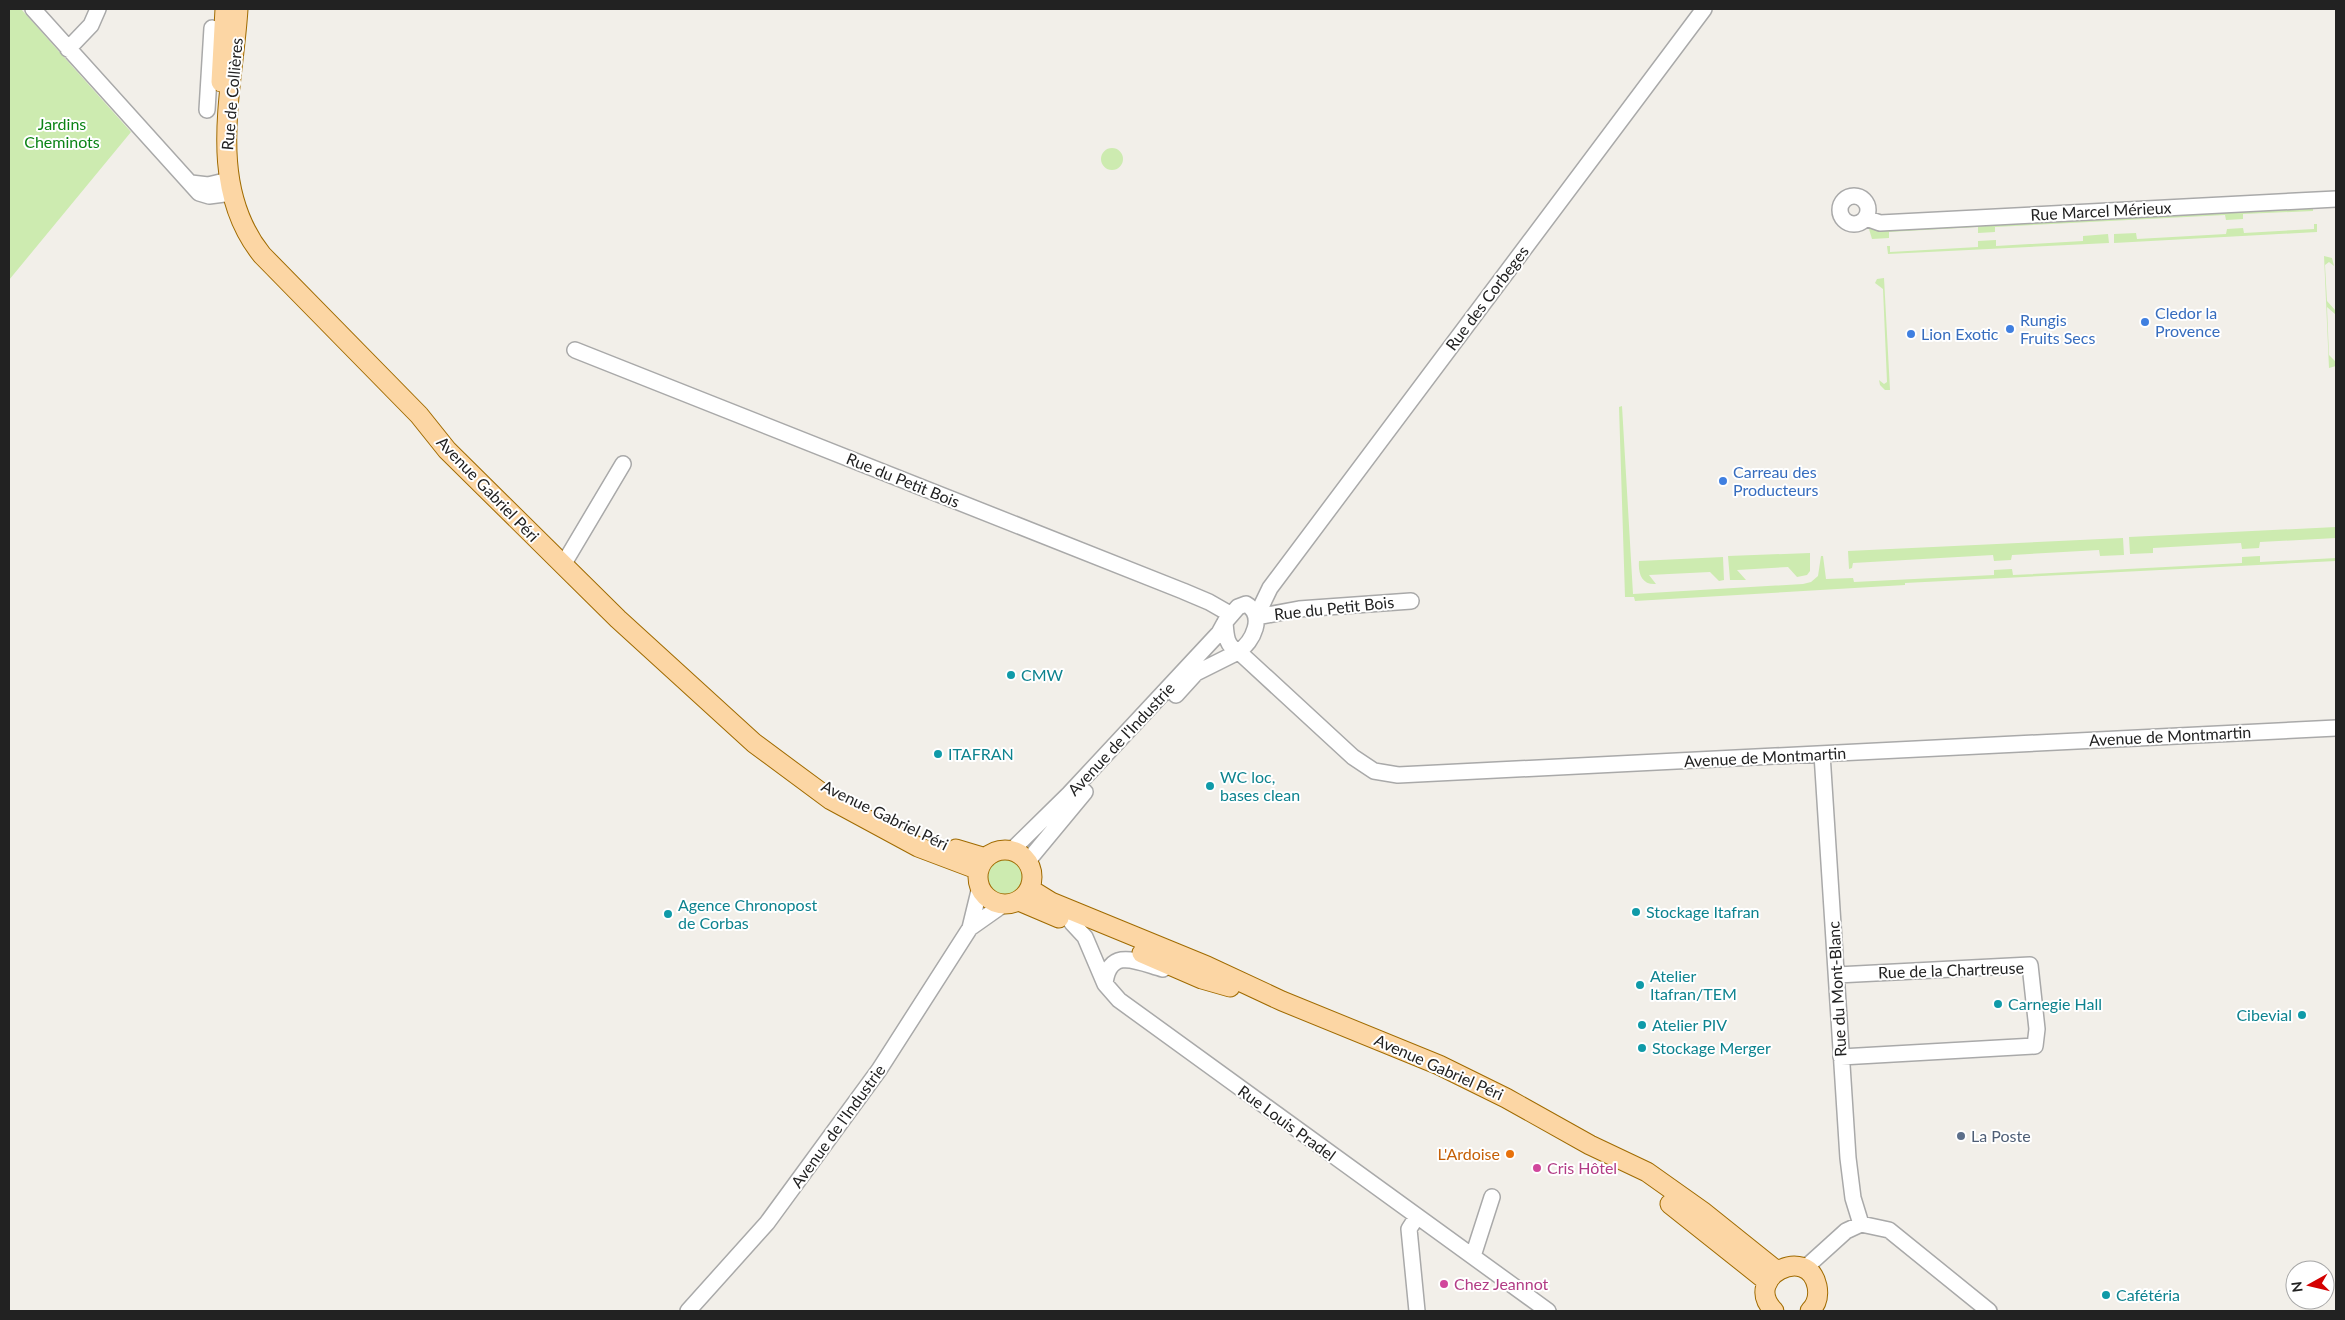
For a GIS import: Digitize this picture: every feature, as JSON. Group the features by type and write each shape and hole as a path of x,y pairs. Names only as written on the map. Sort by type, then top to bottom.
{"main road":[{"name":"Rue de Collières","path":"225,9 215,68 216,163 226,188"},
{"name":"Rue de Collières","path":"226,188 227,132 238,9"},
{"name":"Avenue Gabriel Péri","path":"226,188 238,215 257,249 336,338 419,414 447,450 627,629 712,706 786,767 923,836 982,872"},
{"path":"999,851 1011,851 1020,855 1027,862 1032,875 1017,898 990,899 982,872 999,851"},
{"name":"Avenue Gabriel Péri","path":"1017,898 1202,979 1282,1001"},
{"name":"Avenue Gabriel Péri","path":"1017,898 1051,902 1207,966 1282,1001 1438,1065 1506,1098 1590,1146 1647,1172 1702,1211 1769,1295"},
{"path":"1769,1295 1790,1266 1809,1273 1814,1303 1829,1311"}],"street":[{"path":"33,9 190,183 226,188"},
{"path":"68,50 91,25 98,9"},
{"name":"Rue des Corbeges","path":"1228,618 1238,607 1254,612 1270,588 1704,9"},
{"name":"Rue de Collières","path":"207,110 215,68 212,28"},
{"name":"Rue Marcel Mérieux","path":"1866,218 1880,223 2336,199"},
{"name":"Rue du Petit Bois","path":"574,350 1183,591 1209,602 1228,618"},
{"path":"563,565 623,464"},
{"name":"Rue du Petit Bois","path":"1254,612 1411,600"},
{"path":"1239,652 1252,637 1254,612"},
{"name":"Avenue de Montmartin","path":"1228,618 1226,638 1230,647 1239,652 1353,758 1374,771 1408,775 2336,728"},
{"name":"Avenue de l'Industrie","path":"1011,851 1069,794 1219,633 1228,618"},
{"name":"Avenue de l'Industrie","path":"1027,862 1076,802 1196,673 1239,652"},
{"name":"Rue du Mont-Blanc","path":"1822,754 1850,1168 1853,1198 1861,1224"},
{"name":"Avenue de l'Industrie","path":"688,1311 767,1223 879,1070 970,928 982,872"},
{"name":"Avenue de l'Industrie","path":"970,928 1017,898"},
{"name":"Rue Louis Pradel","path":"1072,923 1085,938 1105,984 1119,1000 1416,1218 1473,1256 1548,1311"},
{"path":"1105,984 1106,971 1110,965 1122,960 1202,979"},
{"name":"Rue de la Chartreuse","path":"1837,975 2030,965 2037,1029 2035,1046 1841,1057"},
{"path":"1473,1256 1492,1197"},
{"path":"1416,1218 1409,1229 1417,1311"},
{"path":"1809,1273 1846,1231 1861,1224 1889,1230 1989,1311"}],"green space":[{"name":"Jardins Cheminots","path":"9,9 21,9 131,132 9,280"},
{"path":"1112,148 1120,151 1123,159 1120,167 1112,170 1104,167 1101,159 1104,151"},
{"path":"2329,206 2313,208 2313,211 2243,214 2243,219 2226,220 2225,215 1995,227 1995,232 1978,233 1978,227 1889,232 1889,238 1872,239 1869,229"},
{"path":"2314,224 2317,224 2317,232 2114,243 2114,234 2136,233 2137,239 2226,234 2227,229 2243,228 2244,233 2314,229"},
{"path":"2108,234 2109,243 1888,254 1887,246 1890,246 1890,252 1978,247 1978,241 1996,240 1996,246 2083,241 2083,236"},
{"path":"2324,256 2332,258 2334,266 2329,262 2325,265 2327,301 2335,310 2335,314 2327,307 2329,355 2336,362 2336,366 2329,368"},
{"path":"1884,278 1890,390 1885,390 1880,385 1879,380 1884,384 1887,382 1883,289 1875,283 1877,279"},
{"path":"1622,406 1633,594 1803,584 1811,582 1818,576 1821,556 1823,556 1826,579 1853,578 1854,582 1994,575 1994,570 2012,569 2013,575 2242,563 2242,557 2260,556 2260,562 2336,558 2336,561 1905,583 1905,585 1635,601 1634,597 1625,597 1619,407"},
{"path":"2336,527 2336,538 2260,542 2259,548 2242,549 2241,543 2153,548 2153,553 2130,554 2129,537"},
{"path":"2123,538 2124,555 2100,556 2099,550 2012,555 2011,560 1994,561 1993,555 1853,563 1852,568 1849,569 1848,551"},
{"path":"1810,553 1810,571 1807,575 1797,577 1788,567 1737,570 1746,580 1730,580 1728,556"},
{"path":"1723,557 1724,580 1719,581 1710,572 1649,575 1656,584 1651,584 1644,581 1639,570 1639,561"},
{"path":"1006,859 1019,864 1024,877 1019,890 1006,895 993,890 988,877 993,864"}],"place":[{"name":"Cledor la Provence","path":"2145,322"},
{"name":"Rungis Fruits Secs","path":"2010,329"},
{"name":"Lion Exotic","path":"1911,334"},
{"name":"Carreau des Producteurs","path":"1723,481"},
{"name":"CMW","path":"1011,675"},
{"name":"ITAFRAN","path":"938,754"},
{"name":"WC loc, bases clean","path":"1210,786"},
{"name":"Stockage Itafran","path":"1636,912"},
{"name":"Agence Chronopost de Corbas","path":"668,914"},
{"name":"Atelier Itafran/TEM","path":"1640,985"},
{"name":"Carnegie Hall","path":"1998,1004"},
{"name":"Cibevial","path":"2302,1015"},
{"name":"Atelier PIV","path":"1642,1025"},
{"name":"Stockage Merger","path":"1642,1048"},
{"name":"La Poste","path":"1961,1136"},
{"name":"L'Ardoise","path":"1510,1154"},
{"name":"Cris Hôtel","path":"1537,1168"},
{"name":"Chez Jeannot","path":"1444,1284"},
{"name":"Cafétéria","path":"2106,1295"}]}
